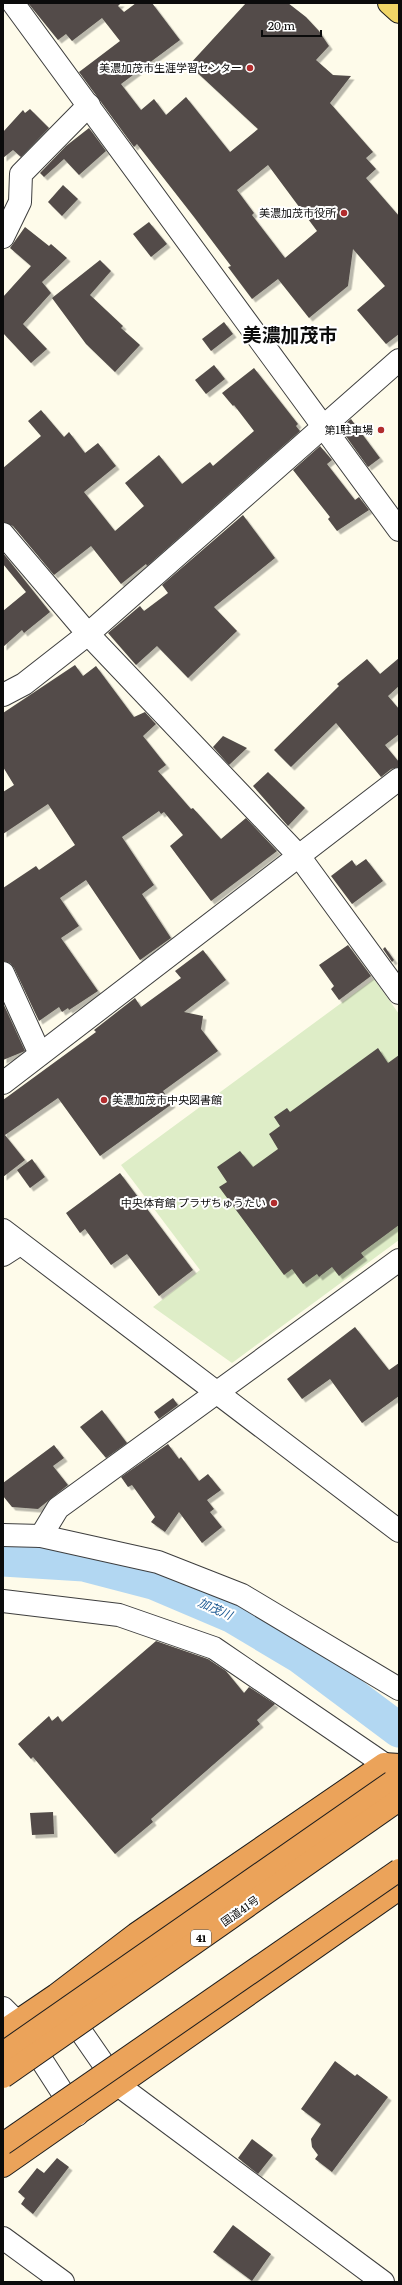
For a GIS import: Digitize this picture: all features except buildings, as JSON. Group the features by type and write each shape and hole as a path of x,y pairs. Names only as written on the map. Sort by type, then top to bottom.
{"highway":[{"path":"8,2020 56,1995 136,1934 395,1777"},
{"path":"3,2053 395,1777"},
{"name":"国道41号","path":"3,2077 395,1777"},
{"name":"国道41号","path":"3,2089 399,1814"},
{"path":"3,2144 399,1870"},
{"path":"3,2166 399,1889"}],"main road":[{"path":"389,3 399,12"}],"street":[{"path":"13,3 399,530"},
{"path":"3,237 20,202 21,174 88,105"},
{"path":"3,695 24,684 88,634 211,528 399,360"},
{"path":"3,534 88,634 299,856 399,993"},
{"path":"3,1083 399,779"},
{"path":"3,973 40,1054"},
{"path":"3,1230 12,1249 218,1392 399,1531"},
{"path":"41,1536 58,1508 399,1260"},
{"path":"3,1535 41,1536 158,1562 242,1595 399,1689"},
{"path":"3,1601 119,1615 214,1648 395,1777"},
{"path":"56,1995 118,2085 383,2282"},
{"path":"8,2020 77,2114"},
{"path":"3,2238 63,2282"}],"green space":[{"name":"中央体育館 プラザちゅうたい","path":"374,979 399,1014 399,1240 232,1363 153,1307 200,1270 121,1165"}],"waterway":[{"name":"加茂川","path":"3,1559 84,1564 153,1582 233,1616 300,1656 399,1730"}],"place":[{"name":"美濃加茂市生涯学習センター","path":"250,68"},
{"name":"美濃加茂市役所","path":"344,213"},
{"name":"第1駐車場","path":"381,430"},
{"name":"美濃加茂市中央図書館","path":"104,1100"},
{"name":"中央体育館 プラザちゅうたい","path":"274,1203"}],"district":[{"name":"美濃加茂市","path":"290,335"}]}
